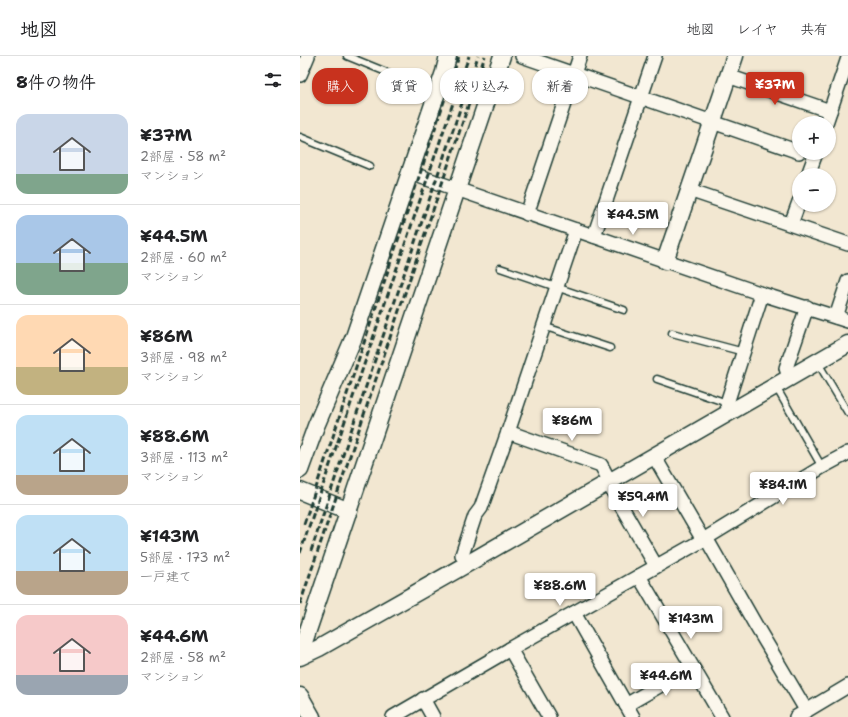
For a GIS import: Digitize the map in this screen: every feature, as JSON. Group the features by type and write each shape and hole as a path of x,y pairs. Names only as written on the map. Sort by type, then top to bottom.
{"street":[{"path":"300,75 308,56"},
{"path":"300,470 316,426 354,337 448,56"},
{"path":"300,656 502,56"},
{"path":"522,56 557,68"},
{"path":"576,68 580,56"},
{"path":"594,236 654,56"},
{"path":"665,261 734,56"},
{"path":"828,116 848,58"},
{"path":"728,76 826,116"},
{"path":"588,79 792,150"},
{"path":"527,214 564,104"},
{"path":"410,173 762,294 842,319 848,281"},
{"path":"689,190 848,244"},
{"path":"792,224 796,212"},
{"path":"468,564 462,555 475,516 481,508 508,432 576,230"},
{"path":"729,408 762,294"},
{"path":"789,378 786,368 806,307"},
{"path":"300,656 319,648 468,564 654,456 729,408 775,386 848,344"},
{"path":"508,432 601,465 656,566"},
{"path":"393,717 422,699 705,539 822,467 848,453"},
{"path":"654,456 755,624 801,714 848,686"},
{"path":"300,491 348,511"},
{"path":"639,576 722,717"},
{"path":"574,613 633,717"},
{"path":"510,649 549,717"},
{"path":"626,705 692,667"},
{"path":"300,696 312,717"},
{"path":"422,699 433,717"}],"lane":[{"path":"347,56 376,68"},
{"path":"300,136 370,166"},
{"path":"500,268 624,310"},
{"path":"543,326 610,348"},
{"path":"672,333 744,352"},
{"path":"818,362 848,413"},
{"path":"657,379 729,408"},
{"path":"775,386 822,467"}],"railway":[{"path":"304,524 459,56"},
{"path":"300,553 469,56"},
{"path":"311,551 478,56"},
{"path":"300,604 485,56"}]}
